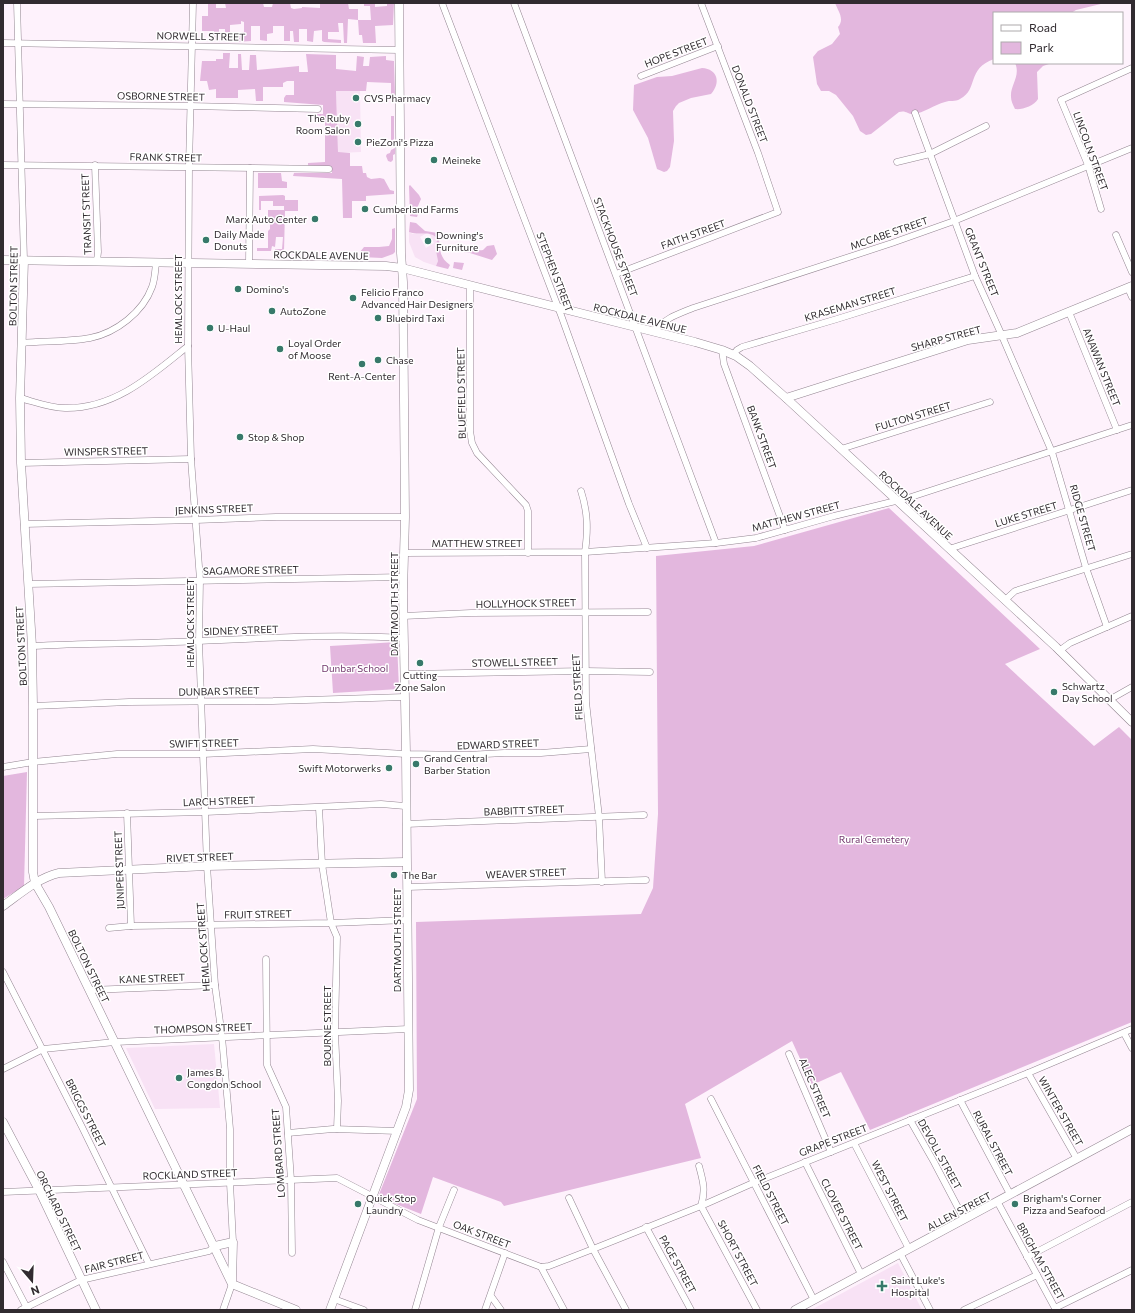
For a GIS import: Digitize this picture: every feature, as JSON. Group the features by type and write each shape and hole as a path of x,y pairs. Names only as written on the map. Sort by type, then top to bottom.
{"main road":[{"name":"DARTMOUTH STREET","path":"330,1310 398,1131 406,1107 409,1090 405,806 406,754 403,616 404,517 399,3"},
{"name":"ROCKDALE AVENUE","path":"3,260 386,266 402,268 722,350 750,366 786,398 1005,600 1132,722"},
{"name":"BOLTON STREET","path":"24,260 20,398 21,463 32,646 34,816 32,858 35,883 49,907 215,1246"},
{"name":"SHARP STREET","path":"786,398 968,340 1017,333 1130,287"},
{"name":"RIVET STREET","path":"3,906 35,883 51,875 59,873 207,866 406,862"},
{"name":"ORCHARD STREET","path":"3,1122 40,1192 96,1310"},
{"name":"ALLEN STREET","path":"795,1310 1132,1129"},
{"name":"FAIR STREET","path":"215,1246 233,1242"},
{"path":"232,1284 233,1242"},
{"path":"215,1246 232,1284 296,1310"}],"street":[{"name":"BOLTON STREET","path":"17,3 24,260"},
{"name":"HEMLOCK STREET","path":"193,3 188,264 188,346 191,459 200,580 199,641 207,866 215,985 222,1037 230,1129 230,1183 233,1242"},
{"name":"STEPHEN STREET","path":"442,3 557,307 629,504 647,548"},
{"name":"STACKHOUSE STREET","path":"514,3 716,543"},
{"name":"DONALD STREET","path":"701,3 758,153 778,212"},
{"name":"NORWELL STREET","path":"3,43 399,50"},
{"name":"HOPE STREET","path":"641,76 718,46"},
{"name":"LINCOLN STREET","path":"1101,209 1088,166 1061,100 1132,68"},
{"name":"OSBORNE STREET","path":"3,104 318,109"},
{"name":"GRANT STREET","path":"916,113 975,276 1036,416"},
{"path":"897,162 930,154 986,126"},
{"name":"MCCABE STREET","path":"653,332 662,322 693,308 892,243 954,221 1132,148"},
{"name":"FRANK STREET","path":"3,164 329,169"},
{"name":"TRANSIT STREET","path":"95,165 97,261"},
{"path":"249,264 250,168"},
{"name":"FAITH STREET","path":"616,274 778,212"},
{"path":"1116,235 1132,272"},
{"path":"22,343 92,337 116,328 127,320 145,301 152,286 156,263"},
{"name":"KRASEMAN STREET","path":"733,355 742,347 975,276"},
{"name":"BLUEFIELD STREET","path":"470,285 470,431 472,443 477,453 526,505 528,511 528,553"},
{"path":"1130,287 1132,298"},
{"name":"ANAWAN STREET","path":"1069,312 1117,430"},
{"path":"20,398 64,408 101,402 135,387 188,346"},
{"name":"BANK STREET","path":"722,350 724,364 785,530"},
{"name":"FULTON STREET","path":"841,449 990,402"},
{"name":"RIDGE STREET","path":"1036,416 1052,452 1086,568 1107,627"},
{"name":"MATTHEW STREET","path":"404,553 585,552 716,543 756,538 896,500 1052,452 1132,425"},
{"name":"WINSPER STREET","path":"21,463 191,459"},
{"name":"LUKE STREET","path":"949,549 1132,490"},
{"name":"FIELD STREET","path":"581,491 586,507 587,534 585,552 586,702 599,817 602,882"},
{"name":"JENKINS STREET","path":"24,524 276,517 404,517"},
{"path":"1005,600 1015,591 1132,554"},
{"name":"SAGAMORE STREET","path":"28,584 403,577"},
{"name":"HOLLYHOCK STREET","path":"403,616 648,612"},
{"path":"1059,651 1070,644 1132,616"},
{"name":"SIDNEY STREET","path":"32,646 308,637 379,636 404,638"},
{"name":"STOWELL STREET","path":"404,674 585,671 650,672"},
{"path":"1109,700 1132,687"},
{"name":"DUNBAR STREET","path":"33,706 85,703 273,701 405,697"},
{"name":"SWIFT STREET","path":"3,767 33,762 117,754 203,754 313,749 406,754"},
{"name":"EDWARD STREET","path":"406,754 467,755 541,753 591,749"},
{"name":"LARCH STREET","path":"34,816 205,812 382,804 405,806"},
{"name":"BOURNE STREET","path":"319,808 322,864 330,923 336,938 335,1032 338,1101 337,1129"},
{"name":"JUNIPER STREET","path":"127,814 131,926"},
{"name":"BABBITT STREET","path":"406,824 644,815"},
{"name":"WEAVER STREET","path":"407,887 646,880"},
{"name":"FRUIT STREET","path":"109,928 131,926 330,923 407,920"},
{"name":"LOMBARD STREET","path":"266,959 267,1065 286,1107 291,1180 292,1253"},
{"name":"BRIGGS STREET","path":"3,972 113,1188 149,1264"},
{"name":"KANE STREET","path":"90,990 215,985"},
{"name":"THOMPSON STREET","path":"3,1069 43,1049 115,1042 408,1029"},
{"name":"GRAPE STREET","path":"541,1267 549,1266 593,1250 646,1227 701,1206 753,1182 1028,1073 1132,1029"},
{"path":"1124,1033 1132,1048"},
{"name":"ALEC STREET","path":"790,1054 831,1152"},
{"name":"WINTER STREET","path":"1028,1073 1077,1159"},
{"name":"FIELD STREET","path":"711,1099 814,1300"},
{"name":"RURAL STREET","path":"960,1100 1010,1194"},
{"name":"DEVOLL STREET","path":"910,1120 964,1219"},
{"path":"288,1133 337,1129 398,1131"},
{"name":"WEST STREET","path":"854,1143 909,1249"},
{"name":"CLOVER STREET","path":"804,1162 861,1274"},
{"path":"699,1166 704,1184 704,1196 701,1206"},
{"name":"ROCKLAND STREET","path":"3,1192 40,1192 184,1184 337,1178 373,1196"},
{"path":"415,1310 439,1227 454,1190"},
{"name":"OAK STREET","path":"373,1196 418,1220 541,1267"},
{"path":"569,1198 593,1250 626,1310"},
{"name":"BRIGHAM STREET","path":"997,1201 1056,1309"},
{"path":"1027,1257 1132,1202"},
{"name":"SHORT STREET","path":"701,1206 757,1310"},
{"name":"PAGE STREET","path":"646,1227 691,1310"},
{"name":"FAIR STREET","path":"25,1309 81,1280 209,1251 215,1246"},
{"path":"485,1310 505,1253"},
{"path":"900,1253 930,1310"},
{"path":"3,1262 25,1309"},
{"path":"541,1267 564,1310"},
{"path":"1056,1309 1132,1270"},
{"path":"964,1310 1037,1275"},
{"path":"223,1310 232,1284"},
{"path":"491,1296 501,1310"},
{"path":"334,1299 364,1310"}],"shaded area":[{"path":"336,91 360,91 361,152 338,153"},
{"path":"409,232 413,234 427,233 420,237 426,248 434,243 429,233 433,234 437,238 436,251 438,261 436,266 415,257 409,242"},
{"name":"James B. Congdon School","path":"214,1044 220,1108 155,1109 126,1048"},
{"name":"Saint Luke's Hospital","path":"898,1263 922,1310 811,1310"}],"green space":[{"path":"208,3 216,3 216,8 226,8 225,3 263,3 264,7 272,7 273,3 290,3 291,8 294,9 302,7 320,8 320,3 348,3 349,9 358,9 358,20 348,19 347,43 344,43 343,23 338,23 339,32 328,32 328,39 341,40 341,43 322,41 322,30 314,31 313,42 307,41 307,29 299,29 299,42 294,42 293,31 290,31 290,41 284,41 284,26 273,26 273,33 267,34 267,41 260,40 260,26 251,26 251,41 236,42 235,40 240,33 244,32 244,22 241,21 241,24 230,25 230,41 225,41 225,29 219,29 219,41 214,40 214,31 202,31 202,16 208,16"},
{"path":"364,3 375,3 375,7 387,6 387,3 394,3 393,25 375,26 376,43 363,43 362,35 359,35 358,20 371,20 370,6 364,6"},
{"path":"835,3 1105,3 1073,12 993,12 993,59 985,63 976,73 966,95 958,100 945,102 925,111 913,114 903,111 899,112 871,134 866,135 860,131 853,116 836,95 829,91 821,91 817,84 813,57 818,51 832,44 840,34 838,27 841,18"},
{"path":"223,53 230,53 229,68 238,68 238,54 241,54 242,70 249,70 250,55 256,55 257,70 299,66 299,72 308,72 306,54 336,55 336,69 356,71 357,56 364,57 363,66 369,66 370,57 386,56 386,60 394,61 395,95 391,94 391,83 367,82 366,91 336,91 338,152 350,153 350,166 362,166 363,173 366,173 367,177 371,179 384,179 390,190 394,191 394,194 366,196 366,201 352,201 352,218 343,218 342,179 293,176 294,173 332,173 332,167 308,166 308,163 325,162 325,123 317,122 316,114 323,114 323,105 284,102 286,95 294,95 294,81 287,81 283,83 283,87 263,87 263,101 256,101 255,89 238,90 238,98 216,98 216,89 209,90 207,81 200,81 202,61 216,61 216,59 223,59"},
{"path":"1015,64 1049,64 1043,66 1037,72 1038,99 1031,106 1021,109 1015,109 1011,98 1017,68"},
{"path":"702,68 712,71 715,74 717,81 716,85 711,94 691,98 679,103 673,111 674,141 670,167 664,172 657,169 648,138 633,110 634,85 657,77 672,76"},
{"path":"391,116 394,116 394,142 391,143"},
{"path":"395,148 393,160 391,162 388,161 386,156 387,154"},
{"path":"258,173 281,173 282,181 287,182 287,188 258,188"},
{"path":"410,185 421,199 418,206 417,217 410,216"},
{"path":"259,196 285,196 285,200 298,200 298,211 285,211 284,251 275,252 275,249 282,249 283,237 276,237 275,247 272,246 271,251 257,251 257,248 268,248 268,231 270,229 270,223 268,221 268,210 284,210 284,206 273,206 273,201 261,201 261,210 259,210"},
{"path":"410,222 416,223 425,231 438,233 441,254 450,265 448,269 436,266 438,261 436,251 437,238 431,234 416,234 409,232"},
{"path":"395,228 395,252 393,254 382,258 361,257 360,252 364,247 389,246 392,239 392,229"},
{"path":"457,244 461,246 461,250 483,250 487,246 494,245 497,254 492,260 470,253 457,251 454,247"},
{"path":"454,262 464,263 462,270 453,268"},
{"name":"Rural Cemetery","path":"889,508 1040,649 1005,664 1094,746 1119,727 1132,740 1132,1022 870,1130 841,1072 812,1085 792,1041 685,1104 701,1158 504,1206 501,1202 433,1177 421,1214 378,1197 417,1099 416,922 641,914 653,888 658,814 656,556 754,546"},
{"name":"Dunbar School","path":"397,642 399,689 333,693 330,646"},
{"path":"27,772 24,886 3,899 3,776"}],"place":[{"name":"CVS Pharmacy","path":"356,98"},
{"name":"The Ruby Room Salon","path":"358,124"},
{"name":"PieZoni's Pizza","path":"358,142"},
{"name":"Meineke","path":"434,160"},
{"name":"Cumberland Farms","path":"365,209"},
{"name":"Marx Auto Center","path":"315,219"},
{"name":"Daily Made Donuts","path":"206,240"},
{"name":"Downing's Furniture","path":"428,241"},
{"name":"Domino's","path":"238,289"},
{"name":"Felicio Franco Advanced Hair Designers","path":"353,298"},
{"name":"AutoZone","path":"272,311"},
{"name":"Bluebird Taxi","path":"378,318"},
{"name":"U-Haul","path":"210,328"},
{"name":"Loyal Order of Moose","path":"280,349"},
{"name":"Chase","path":"378,360"},
{"name":"Rent-A-Center","path":"362,364"},
{"name":"Stop & Shop","path":"240,437"},
{"name":"Cutting Zone Salon","path":"420,663"},
{"name":"Schwartz Day School","path":"1054,692"},
{"name":"Grand Central Barber Station","path":"416,764"},
{"name":"Swift Motorwerks","path":"389,768"},
{"name":"The Bar","path":"394,875"},
{"name":"James B. Congdon School","path":"179,1078"},
{"name":"Quick Stop Laundry","path":"358,1204"},
{"name":"Brigham's Corner Pizza and Seafood","path":"1015,1204"},
{"name":"Saint Luke's Hospital","path":"882,1286"}]}
